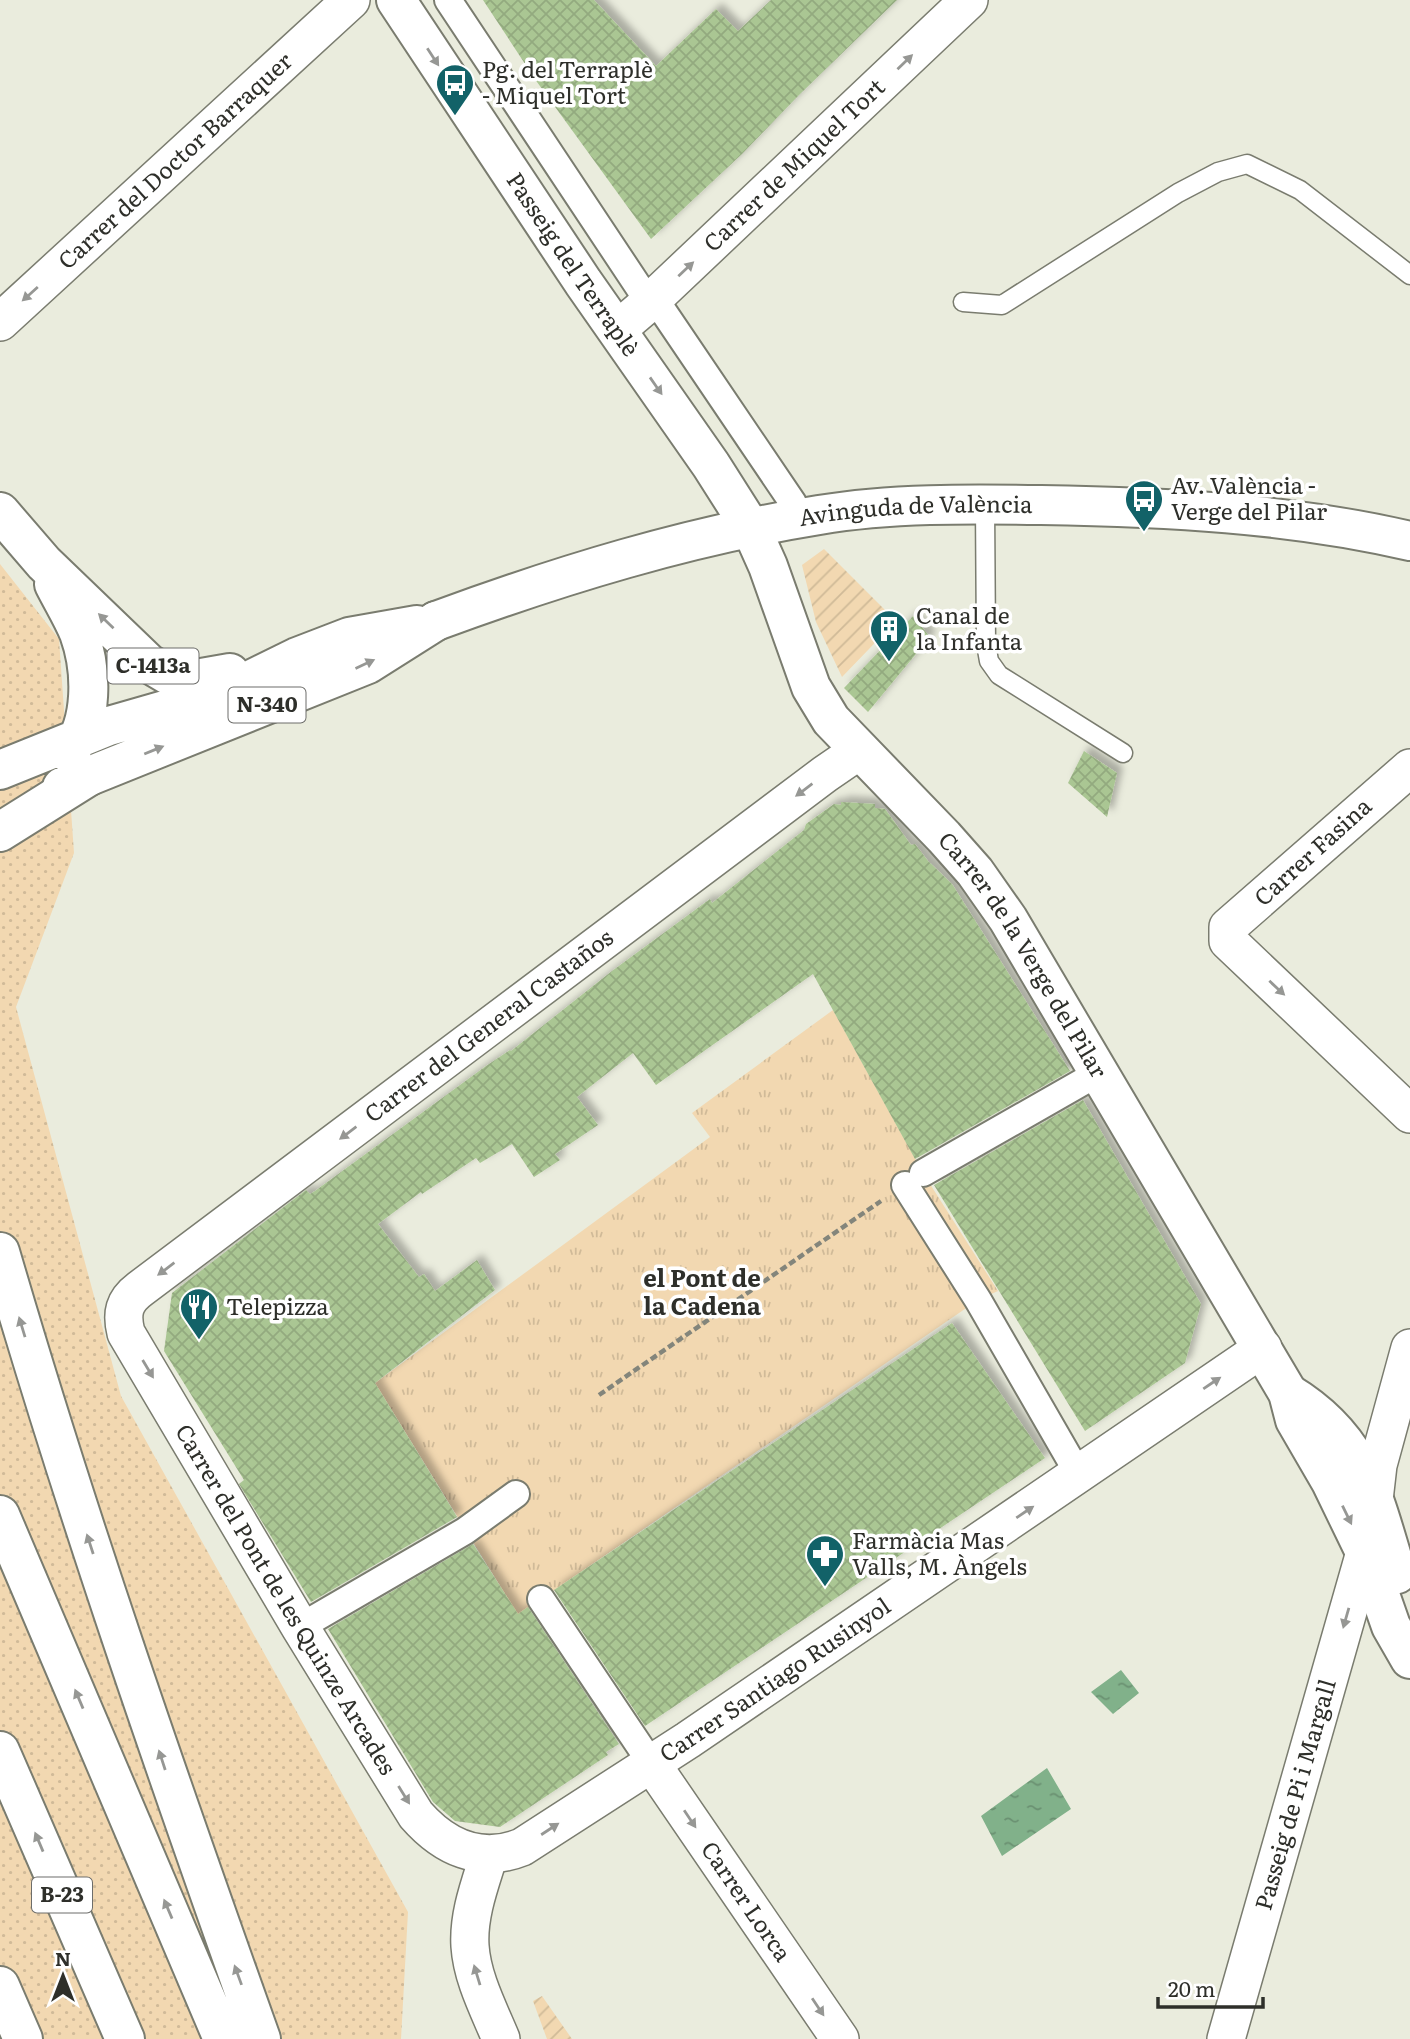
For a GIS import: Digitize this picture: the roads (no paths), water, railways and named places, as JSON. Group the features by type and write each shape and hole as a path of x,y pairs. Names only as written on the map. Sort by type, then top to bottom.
{"main road":[{"name":"Passeig del Terraplè","path":"396,0 751,528"},
{"name":"Avinguda de València","path":"0,770 109,726 224,693 297,657 349,637 436,621 537,584 690,541 834,513 888,508 985,505 1144,507 1299,522 1410,541"},
{"name":"C-1413a","path":"0,512 44,563 148,663 170,676 190,680 219,676 297,657"},
{"name":"Carrer de la Verge del Pilar","path":"751,528 768,566 811,687 831,720 944,837 975,872 1008,919 1263,1348 1289,1393 1296,1420 1331,1482 1365,1552 1391,1626 1410,1659"},
{"name":"C-1413a","path":"44,563 79,633 88,666 88,702 80,738"},
{"name":"Avinguda de València","path":"0,812 368,664 436,621"},
{"path":"0,786 54,764 69,752 80,738"},
{"path":"0,832 91,775"},
{"path":"0,1252 67,1476 172,1791 261,2039"},
{"name":"Carrer de la Verge del Pilar","path":"1289,1393 1312,1407 1354,1453 1372,1481 1410,1615"},
{"path":"1304,1435 1332,1451 1346,1476 1372,1481"},
{"path":"0,1515 223,2039"},
{"name":"B-23","path":"0,1751 125,2039"},
{"path":"0,1986 23,2039"}],"street":[{"name":"Carrer del Doctor Barraquer","path":"0,322 351,0"},
{"name":"Passeig del Terraplè","path":"449,0 642,292"},
{"name":"Carrer de Miquel Tort","path":"617,330 662,292 970,0"},
{"path":"663,311 793,503"},
{"name":"Carrer del General Castaños","path":"124,1307 130,1297 149,1281 860,750"},
{"name":"Carrer Fasina","path":"1410,768 1228,927 1228,941 1410,1114"},
{"path":"1079,1475 978,1300 914,1179 1100,1072"},
{"name":"Carrer del Pont de les Quinze Arcades","path":"124,1307 122,1319 126,1333 300,1627 416,1815 430,1831 445,1841 460,1848 489,1855"},
{"name":"Carrer Santiago Rusinyol","path":"489,1855 507,1853 522,1847 651,1763 1263,1348"},
{"path":"1372,1481 1410,1348"},
{"path":"300,1627 465,1531 516,1494"},
{"name":"Passeig de Pi i Margall","path":"1226,2039 1365,1552"},
{"path":"541,1599 651,1763"},
{"name":"Carrer Lorca","path":"651,1763 840,2039"},
{"path":"489,1855 475,1899 470,1946 475,1970 501,2039"}],"lane":[{"path":"963,302 1002,304 1178,193 1218,172 1247,164 1300,190 1410,275"},
{"path":"985,505 986,644 989,661 999,675 1123,753"}],"water":[{"path":"1121,1670 1139,1693 1113,1714 1091,1692"},
{"path":"1047,1768 1071,1809 1002,1856 981,1816"}],"place":[{"name":"Pg. del Terraplè - Miquel Tort","path":"455,117"},
{"name":"Av. València - Verge del Pilar","path":"1144,533"},
{"name":"Canal de la Infanta","path":"889,663"},
{"name":"Telepizza","path":"199,1341"},
{"name":"Farmàcia Mas Valls, M. Àngels","path":"825,1588"}],"district":[{"name":"el Pont de la Cadena","path":"702,1293"}]}
